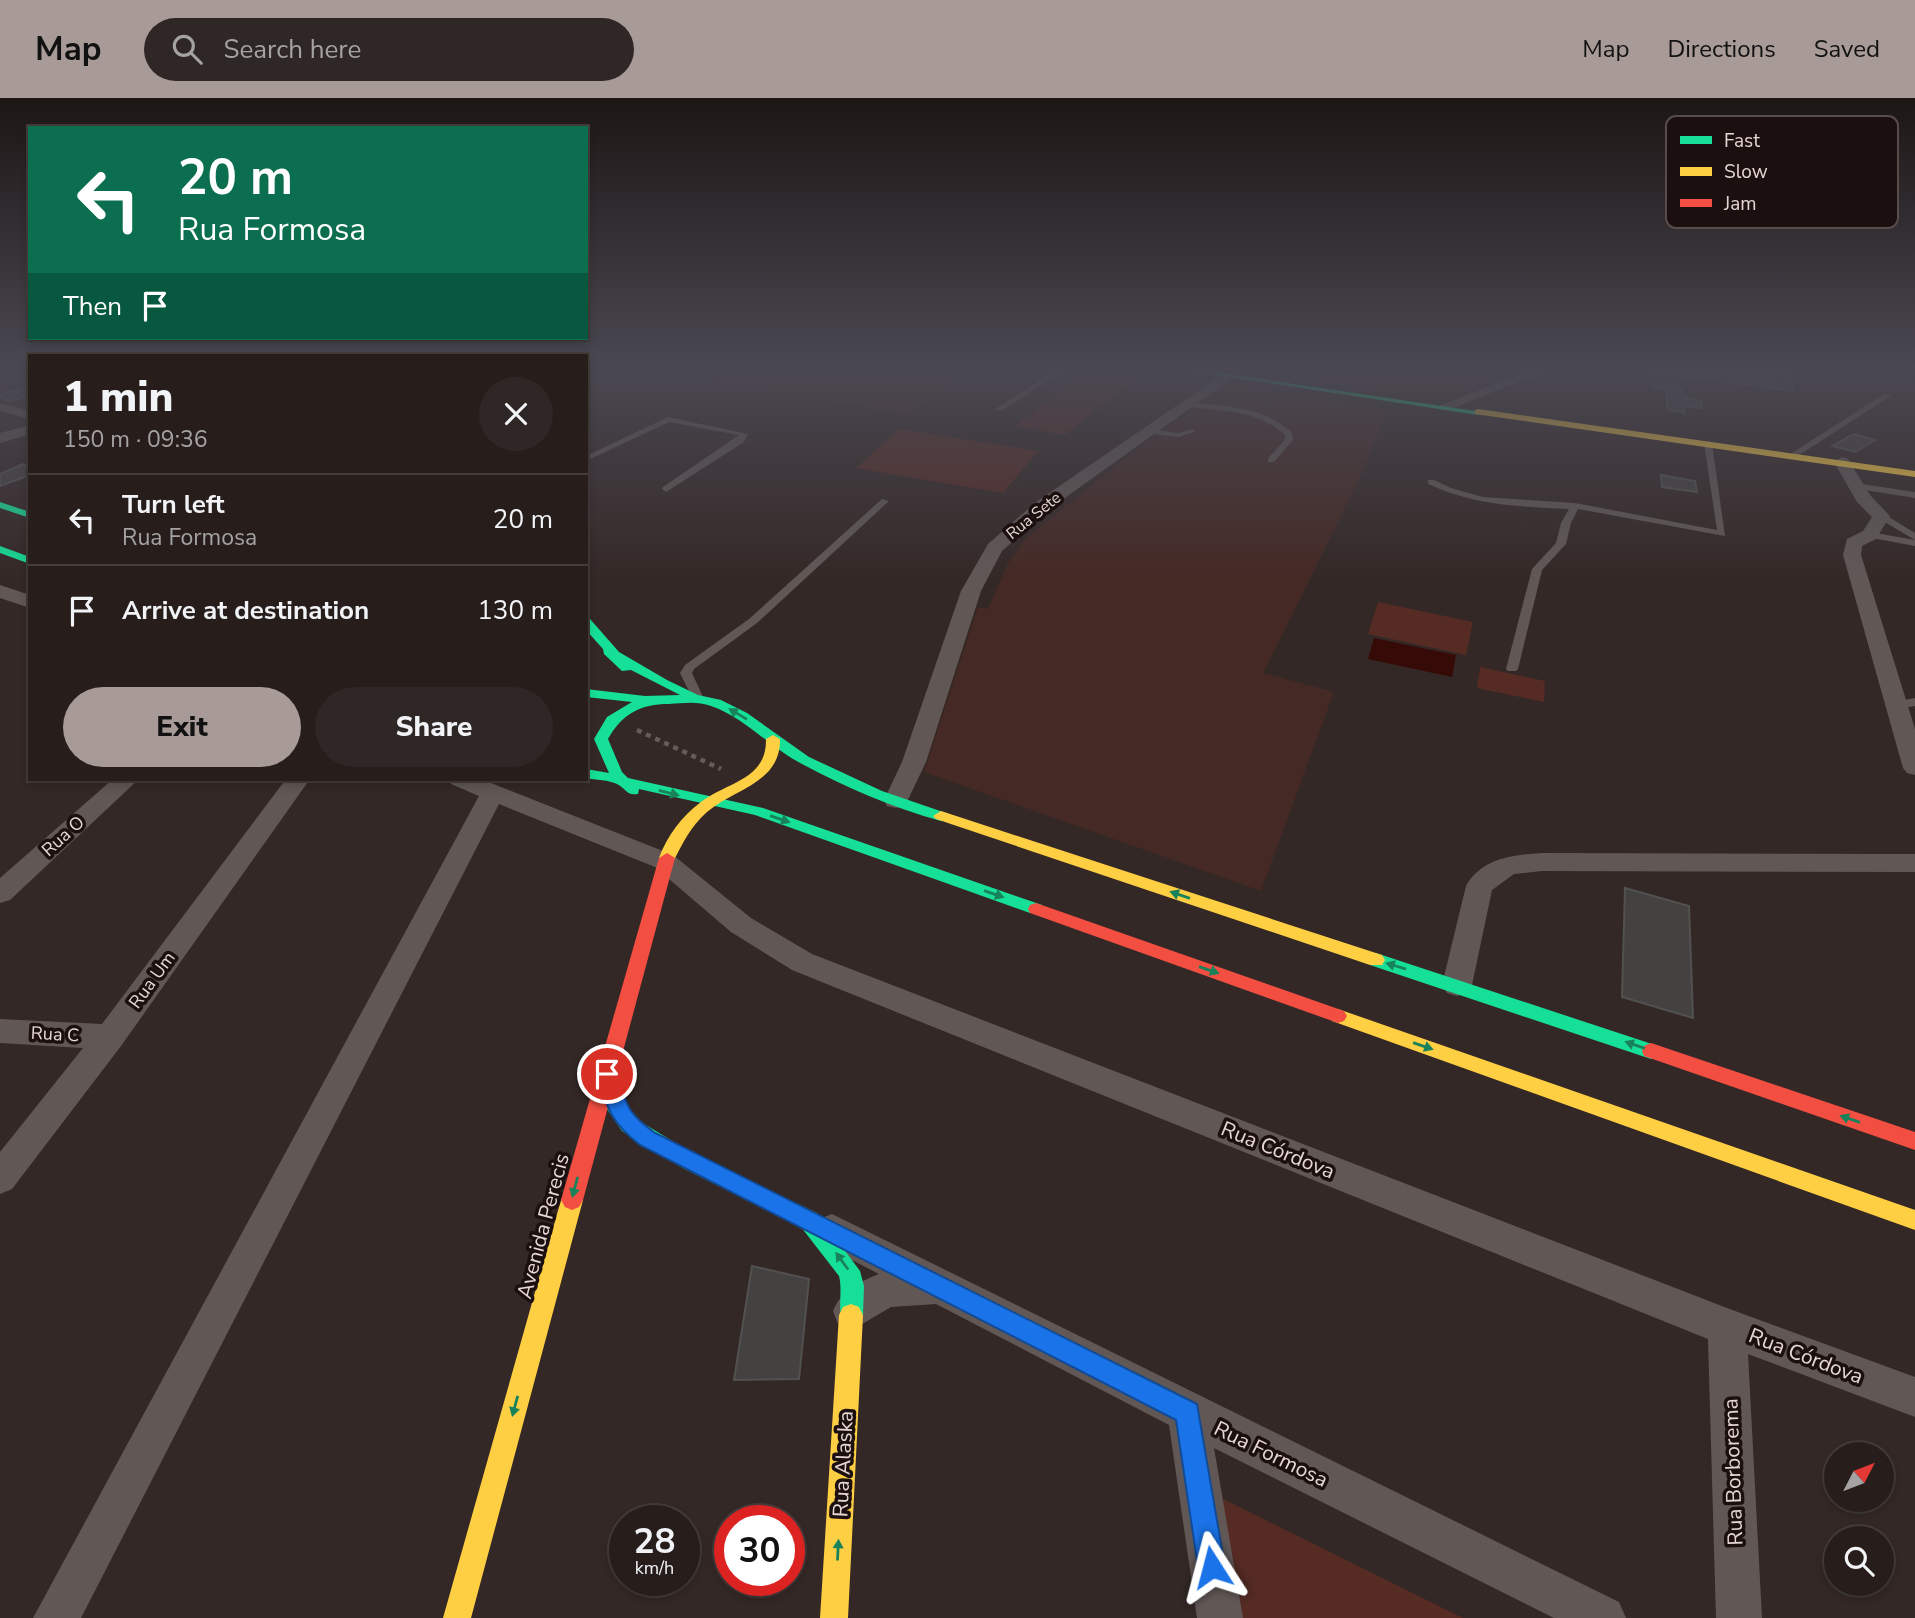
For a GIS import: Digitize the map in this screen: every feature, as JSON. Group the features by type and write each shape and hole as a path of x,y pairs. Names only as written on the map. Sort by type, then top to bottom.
{"main road":[{"path":"1686,440 1915,474"},
{"path":"0,505 28,514"},
{"path":"0,549 28,560"},
{"path":"588,625 608,651 633,675 648,700"},
{"path":"608,651 662,683 737,713 804,761 896,800 1288,932 1457,985 1915,1141"},
{"path":"588,693 648,700 698,699"},
{"path":"648,700 613,719 603,731 602,744 611,765 623,782 649,807"},
{"name":"Avenida Perecis","path":"457,1618 607,1074 666,846 691,819 714,800 748,781 772,761 776,746 773,739"},
{"path":"588,773 758,811 1915,1220"},
{"name":"Rua Formosa","path":"607,1074 617,1109 641,1135 809,1220"},
{"path":"585,1154 613,1140 641,1135"},
{"name":"Rua Alaska","path":"809,1220 849,1270 853,1286 834,1618"}],"street":[{"name":"Rua Sete","path":"896,800 914,762 971,591 994,548 1042,506 1135,440"},
{"path":"1842,462 1855,486 1881,516 1870,535 1853,543 1852,555 1906,703 1915,768"},
{"path":"0,591 28,601"},
{"name":"Rua O","path":"0,893 125,781"},
{"name":"Rua Um","path":"0,1178 110,1037 297,781"},
{"name":"Rua Córdova","path":"465,781 666,846 741,925 802,962 1727,1327 1915,1397"},
{"path":"56,1618 493,792"},
{"path":"1457,985 1479,886 1507,865 1542,862 1915,863"},
{"name":"Rua C","path":"0,1031 110,1037"},
{"name":"Rua Formosa","path":"809,1220 1188,1413 1603,1618"},
{"path":"852,1311 872,1295 891,1287 940,1286"},
{"name":"Rua Borborema","path":"1727,1327 1739,1618"},
{"path":"1188,1413 1220,1618"}],"lane":[{"path":"588,458 625,440"},
{"path":"666,489 741,440"},
{"path":"1271,460 1289,440"},
{"path":"1793,455 1817,440"},
{"path":"1432,482 1473,500 1505,504 1575,506 1722,534 1708,443"},
{"path":"1855,486 1915,495"},
{"path":"698,699 685,673 689,667 753,621 885,501"},
{"path":"1512,669 1537,569 1561,544 1566,523 1575,506"},
{"path":"1881,516 1915,537"},
{"path":"1870,535 1915,543"}],"path":[{"path":"613,719 748,781"}],"shaded area":[{"path":"887,440 968,440 1038,451 1003,493 856,468"},
{"path":"1150,440 1375,440 1357,484 1263,673 1334,692 1261,891 924,772 978,607 988,609 1007,565 1024,540"},
{"path":"1378,602 1473,622 1466,655 1368,634"},
{"path":"1374,638 1456,655 1452,677 1368,659"},
{"path":"1480,667 1545,681 1544,702 1477,688"},
{"path":"1215,1495 1463,1618 1238,1618"}],"building":[{"path":"1843,440 1875,440 1855,452 1832,446"},
{"path":"23,464 28,466 28,476 0,486 0,474"},
{"path":"1661,475 1695,481 1697,492 1662,487"},
{"path":"1625,888 1689,906 1693,1018 1622,997"},
{"path":"752,1266 809,1279 799,1379 734,1380"}],"traffic: fast":[{"path":"0,505 28,514"},
{"path":"0,549 28,560"},
{"path":"588,624 626,668"},
{"path":"608,651 662,683 692,696"},
{"path":"588,693 645,700 698,699 716,703 742,716 804,760 877,794 941,816"},
{"path":"633,791 616,774 601,739 612,720 645,700"},
{"path":"588,773 758,811 1036,909"},
{"path":"1376,960 1651,1051"},
{"path":"607,1074 617,1109 629,1125 690,1162 809,1220 849,1271 853,1286 851,1315"}],"traffic: slow":[{"path":"1675,440 1915,474"},
{"path":"667,858 678,835 696,814 709,803 762,771 773,752 773,739"},
{"path":"941,816 1376,960"},
{"path":"1338,1016 1915,1220"},
{"path":"457,1618 572,1200"},
{"path":"834,1618 851,1315"}],"traffic: jam":[{"path":"572,1200 667,858"},
{"path":"1036,909 1338,1016"},
{"path":"1651,1051 1915,1141"}],"route":[{"path":"607,1074 617,1109 629,1125 648,1139 1188,1413 1212,1567"}]}
